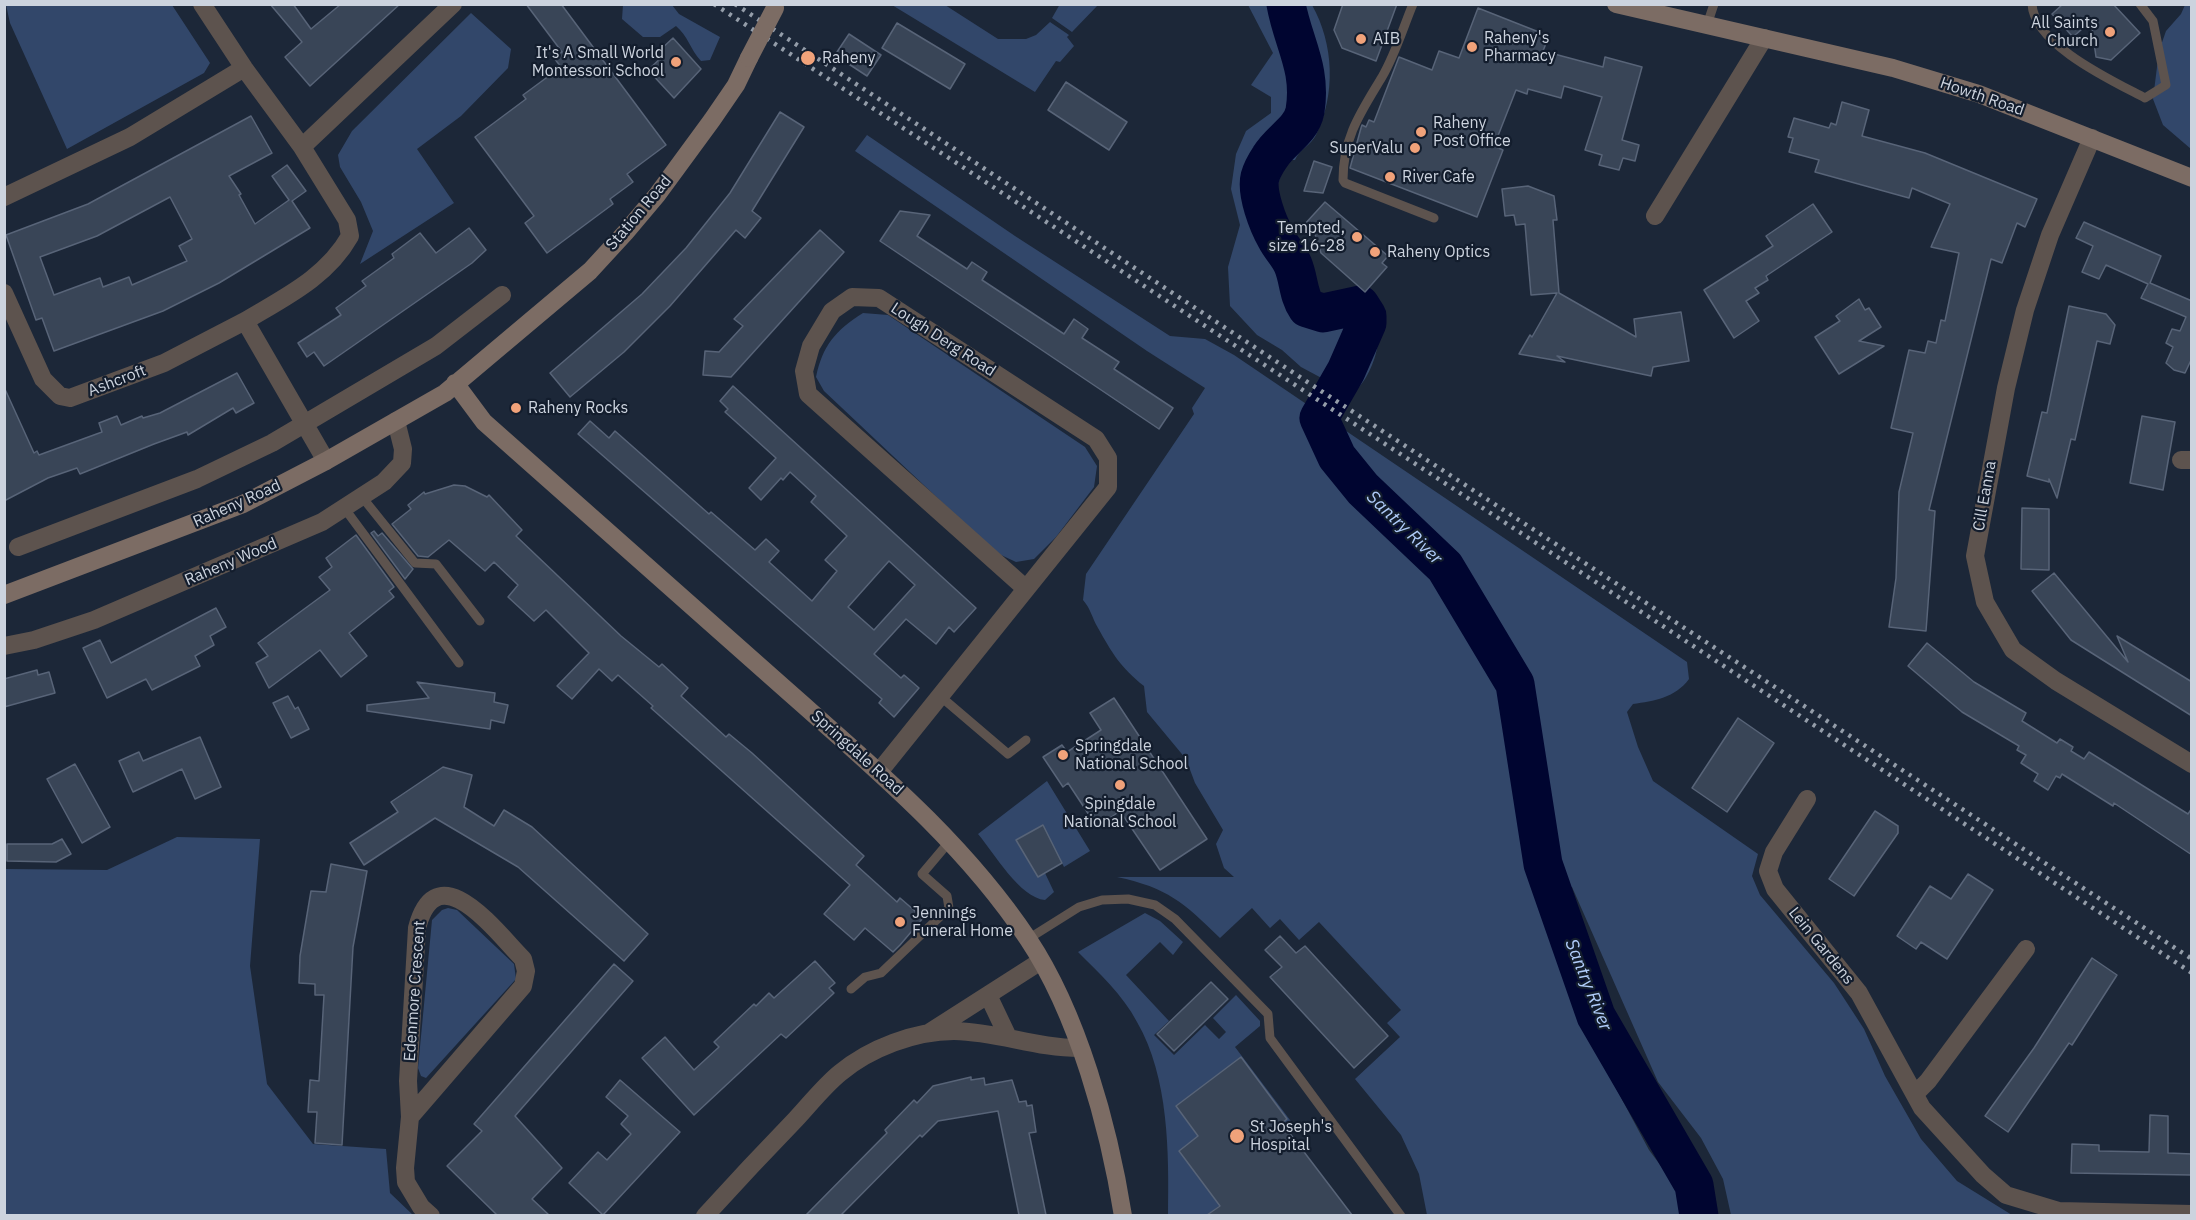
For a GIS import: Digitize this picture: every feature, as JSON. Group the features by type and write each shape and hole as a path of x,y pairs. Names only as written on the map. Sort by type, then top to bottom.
{"main road":[{"name":"Howth Road","path":"1616,4 1926,78 1979,94 2192,178"},
{"name":"Station Road","path":"455,383 566,292 625,233 657,195 736,85 776,6"},
{"name":"Raheny Road","path":"4,596 243,504 430,403 455,383"},
{"name":"Springdale Road","path":"455,383 484,422 879,772 983,876 1029,939 1072,1023 1109,1145 1123,1215"}],"street":[{"name":"Ashcroft","path":"4,293 43,380 60,396 69,398 164,363 245,321 297,291 325,269 341,252 350,236 347,220 302,147 244,68 202,4"},
{"path":"302,147 453,4"},
{"path":"1655,216 1764,38"},
{"path":"4,196 130,137 244,68"},
{"name":"Cill Eanna","path":"2092,138 2050,235 2025,310 2006,388 1975,556 1985,602 2013,650 2056,681 2192,764"},
{"path":"18,547 197,479 272,443 436,346 502,295"},
{"name":"Lough Derg Road","path":"879,772 1108,487 1108,458 1095,439 879,298 852,297 832,311 811,346 804,371 808,394 1025,588"},
{"path":"245,321 326,461"},
{"name":"Raheny Wood","path":"4,646 34,640 94,620 291,536 345,508 384,482 402,463 403,449 396,422"},
{"name":"Lein Gardens","path":"1807,799 1774,852 1768,871 1775,889 1859,993 1922,1108 1983,1175 2006,1195 2059,1213 2192,1214"},
{"name":"Edenmore Crescent","path":"410,1117 523,986 526,971 523,959 464,900 451,895 435,898 426,905 417,928 408,1081 410,1117 405,1168 406,1182 422,1207 431,1215"},
{"path":"1915,1094 1928,1081 2026,949"},
{"path":"705,1215 839,1073 868,1054 929,1033 1041,961"},
{"path":"988,995 1008,1036"},
{"path":"929,1033 984,1032 1050,1048 1080,1048"}],"lane":[{"path":"1413,4 1382,76 1366,99 1343,155 1343,180 1345,183 1434,218"},
{"path":"1707,25 1714,4"},
{"path":"2032,4 2033,16 2062,51 2145,98 2166,85 2153,21 2140,4"},
{"path":"362,497 415,563 436,564 480,621"},
{"path":"345,508 459,663"},
{"path":"940,696 1008,754 1026,740"},
{"path":"851,989 865,976 882,973 949,908 947,896 922,874 949,842"},
{"path":"1029,939 1079,907 1102,900 1128,899 1155,906 1175,919 1269,1014 1270,1038 1401,1215"}],"shaded area":[{"path":"1060,4 1098,5 1072,32 1052,18"},
{"path":"6,5 172,5 210,63 204,73 67,149 10,23"},
{"path":"623,5 672,5 679,14 720,37 710,60 701,61 676,26 660,37 643,37 622,19"},
{"path":"892,5 945,5 998,39 1026,39 1036,35 1050,22 1069,35 1067,37 1074,46 1060,62 1056,61 1035,92"},
{"path":"1248,5 1312,5 1325,36 1330,69 1327,103 1322,119 1314,139 1295,160 1289,160 1283,169 1265,224 1282,256 1293,289 1313,305 1352,299 1364,302 1372,309 1379,332 1378,345 1370,371 1357,389 1329,382 1301,367 1282,350 1257,335 1230,306 1228,267 1240,225 1231,189 1236,154 1246,131 1271,113 1271,97 1251,85 1273,53"},
{"path":"2185,5 2191,5 2191,149 2163,125 2153,99 2159,51 2166,31 2181,14"},
{"path":"471,13 511,49 508,68 461,116 417,149 454,203 360,264 373,231 361,202 340,167 338,155 352,131"},
{"path":"867,135 1015,236 1170,336 1205,339 1234,355 1687,662 1689,679 1677,690 1664,698 1633,704 1627,712 1638,747 1653,781 1758,854 1752,876 1760,895 1834,983 1864,1029 1885,1076 1921,1139 1957,1181 2012,1215 1731,1215 1723,1179 1701,1138 1658,1082 1572,887 1536,885 1561,947 1579,1019 1649,1150 1673,1182 1688,1215 1427,1215 1419,1174 1401,1135 1355,1079 1400,1037 1387,1023 1401,1010 1319,922 1299,940 1280,919 1270,928 1252,908 1220,938 1174,898 1149,886 1117,877 1234,877 1224,868 1216,844 1223,830 1195,783 1186,759 1147,712 1144,686 1118,660 1083,600 1086,574 1194,414 1192,408 1205,388 1147,351 855,151"},
{"path":"863,313 888,315 1085,447 1097,466 1094,487 1056,537 1034,559 1016,562 1001,555 981,539 824,391 816,377 822,356 838,333"},
{"path":"1047,781 1090,851 1064,867 1043,825 1017,840 1045,873 1054,892 1045,900 1026,892 978,834"},
{"path":"177,837 260,839 250,966 267,1084 313,1144 386,1149 390,1193 413,1215 5,1215 5,869 107,870"},
{"path":"448,908 457,910 514,964 516,979 426,1078 421,1076 418,1068 432,920 442,910"},
{"path":"1145,913 1160,921 1183,942 1173,955 1160,942 1126,975 1169,1021 1154,1035 1174,1055 1205,1025 1219,1039 1226,1032 1213,1018 1236,995 1260,1021 1260,1026 1235,1047 1296,1128 1277,1125 1240,1190 1207,1215 1168,1215 1165,1116 1161,1091 1148,1044 1125,1003 1078,952"}],"building":[{"path":"270,4 293,4 311,29 341,4 400,4 310,86 285,57 302,42"},
{"path":"526,4 561,4 666,145 627,174 633,182 610,199 613,204 547,253 525,223 534,216 475,137 526,99 523,95 561,67 554,58 562,52"},
{"name":"AIB","path":"1343,4 1397,4 1376,61 1342,48 1334,30"},
{"name":"All Saints Church","path":"2063,4 2113,4 2140,33 2111,60 2096,57 2091,21 2073,37 2052,14"},
{"path":"1478,8 1549,36 1543,51 1603,67 1605,57 1642,67 1622,140 1639,145 1635,161 1623,158 1619,170 1599,165 1602,155 1585,150 1602,97 1564,86 1561,98 1528,89 1527,94 1516,90 1494,146 1503,150 1477,217 1350,168 1362,125 1366,127 1369,120 1374,122 1399,57 1432,70 1439,51 1459,58"},
{"path":"897,23 965,64 950,89 882,48"},
{"path":"849,34 881,55 867,76 835,55"},
{"name":"It's A Small World Montessori School","path":"673,38 701,69 674,98 648,70 663,56 659,51"},
{"path":"1066,82 1127,122 1109,150 1048,110"},
{"path":"1842,102 1869,110 1862,136 1925,153 2037,199 2025,227 2017,223 2002,263 1991,259 1929,510 1935,511 1926,631 1889,627 1896,578 1899,492 1913,433 1891,428 1909,350 1925,353 1928,341 1936,343 1941,320 1945,321 1959,253 1931,247 1950,204 1912,188 1909,198 1815,172 1819,160 1789,152 1793,138 1788,137 1794,118 1829,128 1831,123 1836,125"},
{"path":"780,112 804,127 752,211 761,218 745,238 736,230 670,306 624,352 570,397 550,373 642,294 686,248 730,193"},
{"path":"251,116 272,153 229,176 241,194 239,195 255,224 289,200 272,176 287,165 306,191 292,201 310,228 219,283 163,311 54,351 42,318 36,320 6,235 88,204","holes":["170,197 192,239 179,246 187,261 132,285 129,277 103,287 100,278 54,295 40,257 97,236"]},
{"path":"1314,161 1332,167 1323,193 1304,191"},
{"path":"1528,186 1554,196 1557,220 1553,220 1559,293 1636,337 1634,319 1681,312 1689,361 1653,367 1651,376 1557,356 1565,362 1519,354 1530,335 1532,337 1557,293 1531,295 1525,224 1516,225 1514,215 1505,216 1502,189"},
{"path":"1325,202 1388,256 1382,263 1387,267 1365,292 1321,253 1315,234 1304,225"},
{"path":"1813,204 1832,232 1766,276 1768,280 1755,288 1759,293 1746,301 1759,321 1734,338 1704,290 1773,246 1766,236"},
{"path":"900,211 930,215 917,236 967,269 972,262 987,272 982,280 1064,334 1074,319 1088,329 1082,338 1119,362 1114,369 1173,408 1159,429 880,241"},
{"path":"2084,222 2161,256 2150,283 2192,301 2192,358 2185,373 2174,370 2166,363 2173,347 2166,343 2172,329 2180,331 2186,317 2141,298 2148,284 2106,265 2099,279 2082,272 2093,246 2076,238"},
{"path":"469,228 486,250 472,263 324,366 314,352 307,357 298,343 341,315 336,308 366,286 362,281 394,258 392,254 420,233 436,253"},
{"path":"820,230 844,252 731,377 703,375 705,351 719,352 743,326 734,319"},
{"path":"1859,299 1865,310 1869,308 1881,327 1859,341 1884,346 1839,374 1815,337 1840,321 1836,316"},
{"path":"2069,306 2106,314 2115,325 2110,344 2097,341 2075,440 2071,439 2057,498 2049,479 2049,482 2027,476 2042,412 2047,413"},
{"path":"237,373 254,403 236,413 233,408 188,435 187,432 80,474 77,468 48,478 4,501 4,387 34,453 37,451 39,455 102,432 99,423 117,416 121,425 142,416 143,418 160,413"},
{"path":"733,386 976,608 954,632 949,627 936,644 906,619 874,654 901,678 904,675 919,688 894,717 879,703 882,699 578,434 590,421 609,438 615,431 709,514 711,512 755,550 766,539 779,551 769,562 812,601 837,571 825,560 847,536 811,502 816,496 790,472 783,480 781,478 761,500 749,488 776,458 725,412 728,409 720,401","holes":["889,561 915,585 874,630 848,607"]},
{"path":"2142,416 2175,422 2163,490 2130,483"},
{"path":"454,485 465,486 487,497 489,495 522,530 516,536 621,636 659,667 662,664 688,688 681,696 726,737 729,734 752,753 864,856 856,865 897,902 900,898 923,918 893,952 865,928 854,940 824,914 850,885 651,708 653,706 618,675 612,681 599,669 572,699 557,686 589,653 546,610 534,621 508,597 518,585 494,562 485,571 449,540 428,557 418,556 392,524 411,509 408,505 424,492 425,494"},
{"path":"2022,508 2049,509 2049,570 2021,569"},
{"path":"374,531 378,536 382,533 413,569 405,579 371,533"},
{"path":"356,535 394,587 389,591 394,597 349,633 367,656 341,677 320,650 269,688 256,663 268,656 258,643 330,590 319,577 332,567 326,558"},
{"path":"2054,573 2128,662 2117,636 2192,682 2192,716 2071,640 2032,591"},
{"path":"216,608 226,627 210,636 214,645 195,656 200,666 152,690 146,679 107,698 83,648 100,640 111,663"},
{"path":"1927,643 1974,682 2026,713 2022,721 2057,743 2060,739 2073,747 2071,751 2084,759 2089,752 2188,814 2192,808 2192,855 2114,803 2113,806 2062,774 2060,778 2056,776 2048,790 2034,781 2038,774 2021,763 2026,755 2017,750 2019,746 1962,712 1908,666"},
{"path":"37,670 38,675 49,672 55,693 4,707 4,679"},
{"path":"417,682 495,693 494,702 508,705 504,723 491,720 490,729 367,711 367,705 429,698"},
{"path":"288,696 295,709 298,707 309,729 291,738 273,703"},
{"name":"Spingdale National School","path":"1114,698 1207,839 1160,870 1120,811 1097,827 1068,783 1063,787 1043,757 1062,745 1067,752 1101,730 1090,713"},
{"path":"1738,718 1774,743 1727,812 1692,788"},
{"path":"200,737 221,787 195,799 182,769 133,792 119,761 139,752 143,761"},
{"path":"75,764 110,827 82,843 47,779"},
{"path":"443,767 472,775 464,807 494,826 504,810 532,827 648,934 624,961 518,867 435,818 364,865 350,843 398,812 391,802"},
{"path":"1875,811 1898,826 1898,833 1854,896 1829,879"},
{"path":"1043,825 1062,863 1038,877 1016,840"},
{"path":"62,839 71,854 56,862 7,861 7,844 52,844"},
{"path":"331,864 367,871 353,947 342,1145 315,1143 317,1112 308,1112 310,1080 319,1081 324,995 315,995 315,984 299,983 300,956 311,891 326,892"},
{"path":"1968,874 1993,890 1947,959 1921,942 1916,949 1897,936 1930,886 1951,899"},
{"path":"1280,936 1296,953 1305,946 1388,1036 1354,1068 1270,977 1282,967 1265,950"},
{"path":"2092,958 2117,975 2072,1045 2069,1043 2008,1132 1985,1116 2034,1048"},
{"path":"815,961 835,983 829,988 834,993 786,1038 781,1034 694,1115 642,1058 665,1037 694,1070 719,1047 714,1042 754,1004 756,1006 769,993 774,998"},
{"path":"614,964 633,981 515,1116 562,1168 532,1199 549,1215 497,1215 447,1166 482,1131 474,1124"},
{"path":"1211,982 1228,999 1174,1051 1157,1034"},
{"name":"St Joseph's Hospital","path":"1241,1057 1287,1119 1282,1123 1352,1215 1207,1215 1220,1206 1179,1151 1198,1136 1176,1106"},
{"path":"971,1077 971,1080 984,1078 985,1085 1012,1080 1019,1102 1026,1101 1027,1106 1032,1105 1036,1132 1029,1133 1046,1215 1019,1215 998,1111 938,1121 922,1137 920,1135 841,1215 806,1215 887,1133 885,1130 914,1100 917,1103 933,1086"},
{"path":"620,1080 680,1132 603,1215 569,1183 598,1152 607,1160 631,1134 621,1124 628,1116 606,1097"},
{"path":"2150,1115 2168,1116 2168,1153 2192,1154 2192,1175 2071,1173 2072,1144 2099,1145 2099,1151 2149,1152"}],"waterway":[{"name":"Santry River","path":"1286,4 1304,69 1305,111 1295,130 1274,151 1263,169 1259,184 1261,200 1273,232 1293,265 1307,308 1323,313 1360,305 1367,316 1367,323 1346,371 1319,418 1337,457 1363,489 1445,567 1515,684 1543,864 1596,1016 1694,1185 1699,1216"}],"railway":[{"path":"714,4 2192,973"},
{"path":"735,4 1315,387 2192,959"}],"place":[{"name":"All Saints Church","path":"2110,32"},
{"name":"AIB","path":"1361,39"},
{"name":"Raheny's Pharmacy","path":"1472,47"},
{"name":"Raheny","path":"808,58"},
{"name":"It's A Small World Montessori School","path":"676,62"},
{"name":"Raheny Post Office","path":"1421,132"},
{"name":"SuperValu","path":"1415,148"},
{"name":"River Cafe","path":"1390,177"},
{"name":"Tempted, size 16-28","path":"1357,237"},
{"name":"Raheny Optics","path":"1375,252"},
{"name":"Raheny Rocks","path":"516,408"},
{"name":"Springdale National School","path":"1063,755"},
{"name":"Spingdale National School","path":"1120,785"},
{"name":"Jennings Funeral Home","path":"900,922"},
{"name":"St Joseph's Hospital","path":"1237,1136"}]}
